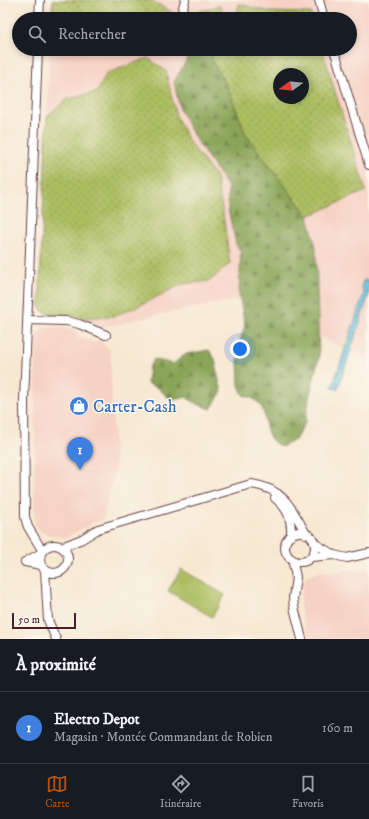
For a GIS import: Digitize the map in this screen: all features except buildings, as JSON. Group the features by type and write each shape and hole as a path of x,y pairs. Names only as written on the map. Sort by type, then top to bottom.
{"street":[{"path":"39,12 40,0"},
{"path":"182,12 185,0"},
{"path":"319,0 322,12"},
{"path":"38,56 24,401 24,517 31,532 44,550"},
{"path":"336,56 369,165"},
{"path":"27,320 67,321 79,324 106,335"},
{"path":"62,547 68,555 68,563 60,572 22,562 44,550 58,545 62,547 82,539 98,529 109,525 236,489 244,485 260,485 279,495 288,503 306,534 314,543 334,555 347,558 369,553"},
{"path":"236,489 260,491 276,499 284,506 290,516 292,525 291,536 286,543 285,548 292,560 296,577 294,607 302,639"},
{"path":"291,536 298,533 306,534"},
{"path":"68,555 82,539"},
{"path":"296,577 314,551 314,543"},
{"path":"44,550 40,559 46,569 48,620 56,639"},
{"path":"292,560 298,562 334,555"}],"shaded area":[{"path":"53,0 369,0 369,361 241,299 101,328 82,318 50,315 40,309 50,56 357,56 357,12 52,12"},
{"path":"46,327 69,328 78,332 77,336 93,342 100,340 110,351 115,470 103,520 91,524 65,538 41,532 35,525 34,520 36,334"},
{"path":"369,567 369,639 309,639 300,607 302,587 306,577 321,571 334,572"}],"green space":[{"path":"53,0 151,0 171,12 52,12"},
{"path":"239,4 271,12 237,12"},
{"path":"220,5 222,12 209,12 208,9"},
{"path":"207,9 208,12 198,12"},
{"path":"189,56 213,56 211,60 228,88 246,135 308,216 316,247 319,357 305,423 295,440 281,447 272,440 268,432 262,407 252,398 243,395 239,385 238,361 240,341 245,326 239,294 241,252 236,244 228,210 228,187 195,138 180,110 174,82"},
{"path":"213,56 324,56 366,191 308,216 246,135 228,88 211,60"},
{"path":"148,58 166,71 176,116 189,142 216,177 230,263 210,281 182,284 145,303 114,316 82,318 50,315 40,309 39,306 47,116 68,99 97,92 107,73"},
{"path":"209,350 215,359 222,391 211,409 197,404 186,397 171,401 158,388 147,383 149,367 154,359 173,364 186,354"},
{"path":"181,569 225,595 212,617 168,591"}],"water":[{"path":"364,280 369,280 369,294 338,389 332,388 364,293 362,285"}],"place":[{"name":"Carter-Cash","path":"79,406"},
{"name":"Electro Depot","path":"80,470"}]}
